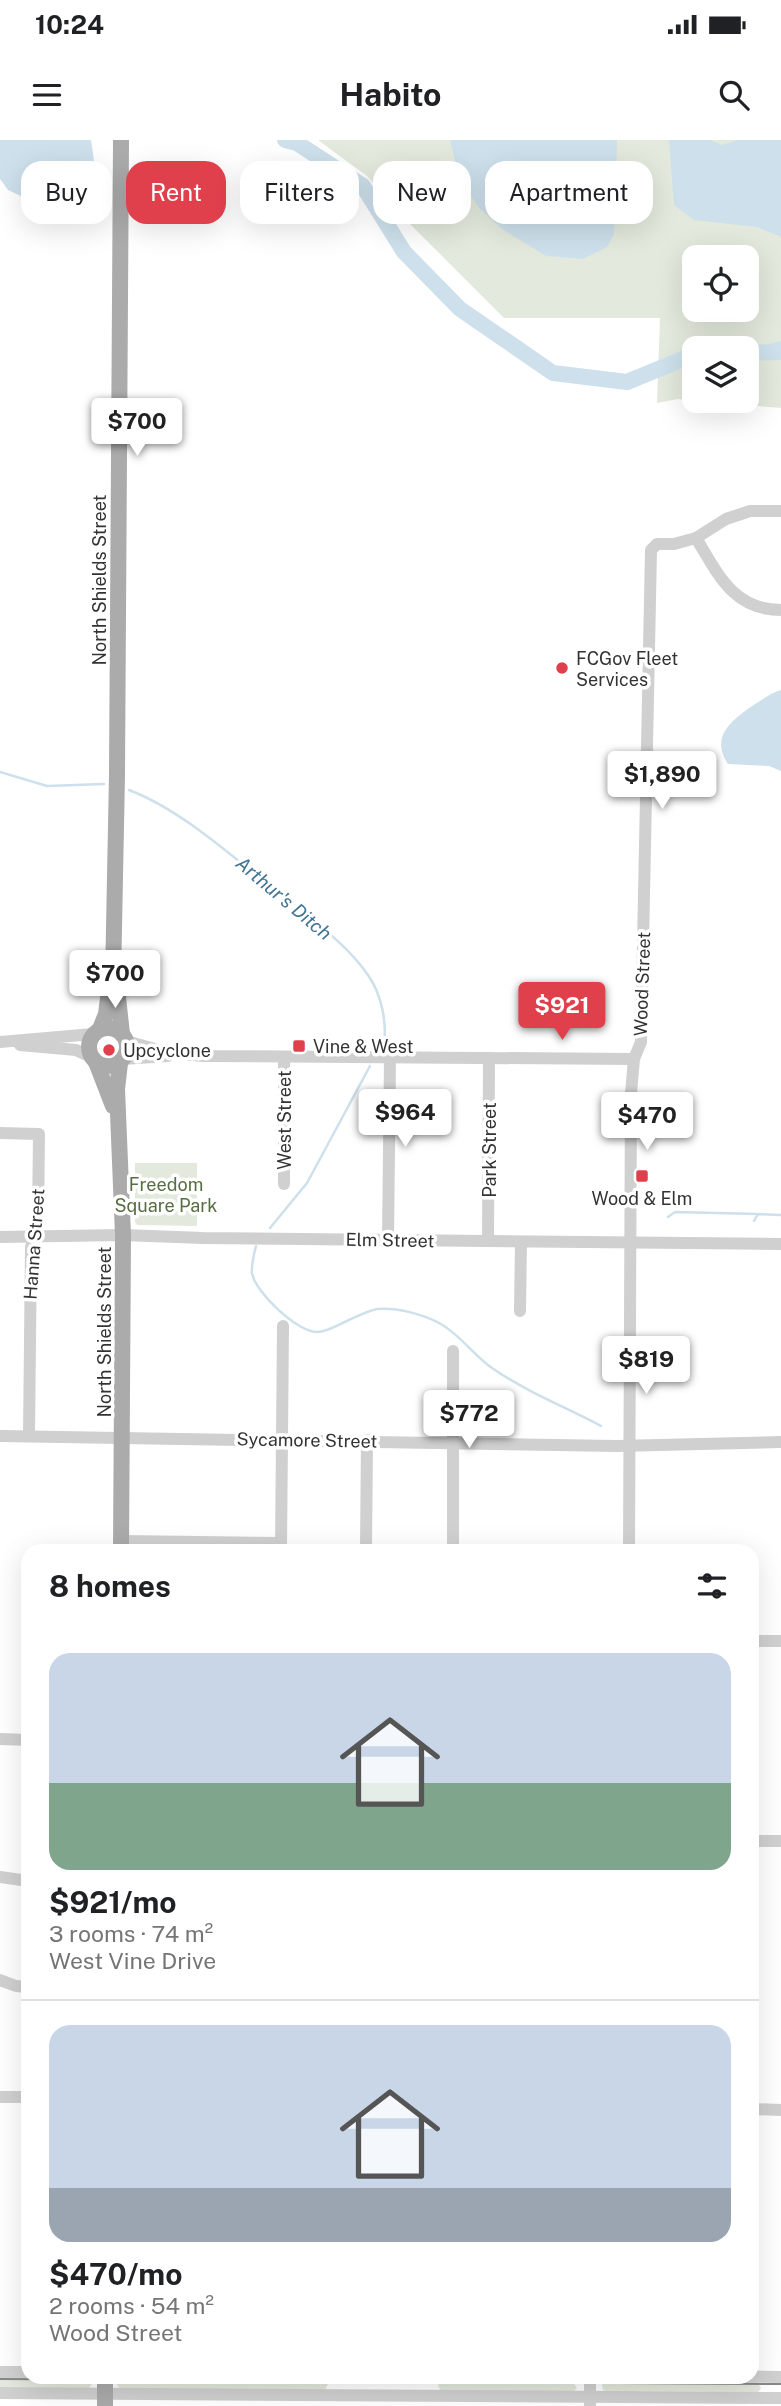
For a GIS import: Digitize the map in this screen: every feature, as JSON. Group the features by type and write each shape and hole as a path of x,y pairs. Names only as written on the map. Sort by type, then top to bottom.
{"main road":[{"name":"North Shields Street","path":"97,1032 113,979 117,783 121,140"},
{"name":"North Shields Street","path":"113,979 124,1037"},
{"path":"110,1028 124,1037 127,1049 122,1061 108,1066 93,1060 89,1042 97,1032 110,1028"},
{"name":"North Shields Street","path":"93,1060 118,1114"},
{"name":"North Shields Street","path":"121,1544 123,1235 117,1081 122,1061"}],"street":[{"path":"781,511 750,511 726,519 696,538 727,589 765,610 781,610"},
{"name":"Wood Street","path":"629,1544 631,1093 634,1059 640,1042 650,550 657,544 674,544 696,538"},
{"path":"3,1042 97,1032"},
{"path":"124,1037 179,1055"},
{"path":"3,1042 30,1048 76,1050 93,1060"},
{"path":"122,1061 179,1055 634,1059"},
{"name":"West Street","path":"284,1057 284,1184"},
{"path":"388,1241 390,1057"},
{"name":"Park Street","path":"488,1241 489,1058"},
{"name":"Hanna Street","path":"0,1133 39,1134 38,1223 31,1247 29,1436"},
{"name":"Elm Street","path":"0,1237 123,1235 388,1241 781,1244"},
{"path":"520,1311 521,1242"},
{"path":"281,1544 283,1326"},
{"path":"453,1351 453,1544"},
{"name":"Sycamore Street","path":"0,1436 629,1445 781,1442"},
{"path":"366,1544 367,1440"},
{"path":"759,1641 781,1641"},
{"path":"0,1739 21,1740"},
{"path":"759,1841 781,1841"},
{"path":"0,1877 21,1880"},
{"path":"0,1980 21,1986"},
{"path":"0,2097 21,2098"},
{"path":"759,2109 781,2110"},
{"path":"0,2371 21,2372"},
{"path":"759,2377 781,2377"},
{"path":"0,2393 105,2392 346,2400 590,2401 781,2398"}],"green space":[{"path":"318,140 781,140 781,408 759,406 759,336 682,336 682,399 657,403 660,318 504,318 410,224 471,224 471,161 373,161 373,183 359,170 359,161 347,161"},
{"name":"Freedom Square Park","path":"135,1163 197,1163 197,1226 137,1225"},
{"path":"0,2377 21,2377 21,2384 92,2384 89,2388 0,2389"},
{"path":"117,2384 328,2384 325,2390 120,2389"},
{"path":"574,2384 577,2388 573,2392 440,2390 438,2385"},
{"path":"758,2384 761,2388 758,2392 606,2391 602,2385"}],"water":[{"path":"0,140 91,140 94,161 21,161 21,196 8,190 0,179"},
{"path":"450,140 617,140 616,161 485,161 485,213 471,196 471,161 455,161"},
{"path":"669,140 710,140 722,145 738,140 781,140 781,237 757,227 694,220 674,205"},
{"path":"497,224 614,224 614,234 607,247 583,259 546,256"},
{"path":"781,341 781,354 759,353 759,347"},
{"path":"781,690 781,771 769,766 728,764 721,746 725,730 752,706"}],"waterway":[{"path":"285,140 297,143 363,186 404,252 460,309 553,373 627,382 682,359"},
{"path":"759,353 781,352"},
{"name":"Arthur's Ditch","path":"0,772 47,786 104,784"},
{"name":"Arthur's Ditch","path":"129,790 170,810 209,837 317,923 350,953 377,991 384,1019 384,1047"},
{"name":"Arthur's Ditch","path":"270,1228 307,1183 370,1066"},
{"path":"668,1217 675,1212 757,1214"},
{"path":"754,1221 758,1214 781,1215"},
{"name":"Arthur's Ditch","path":"256,1246 252,1270 255,1281 278,1310 299,1325 321,1332 377,1309 417,1314 447,1328 485,1363 505,1376 601,1426"}],"tram line":[{"path":"0,2379 21,2379"},
{"path":"759,2384 781,2384"}],"place":[{"name":"FCGov Fleet Services","path":"562,668"},
{"name":"Vine & West","path":"299,1046"},
{"name":"Upcyclone","path":"109,1050"},
{"name":"Wood & Elm","path":"642,1176"}]}
